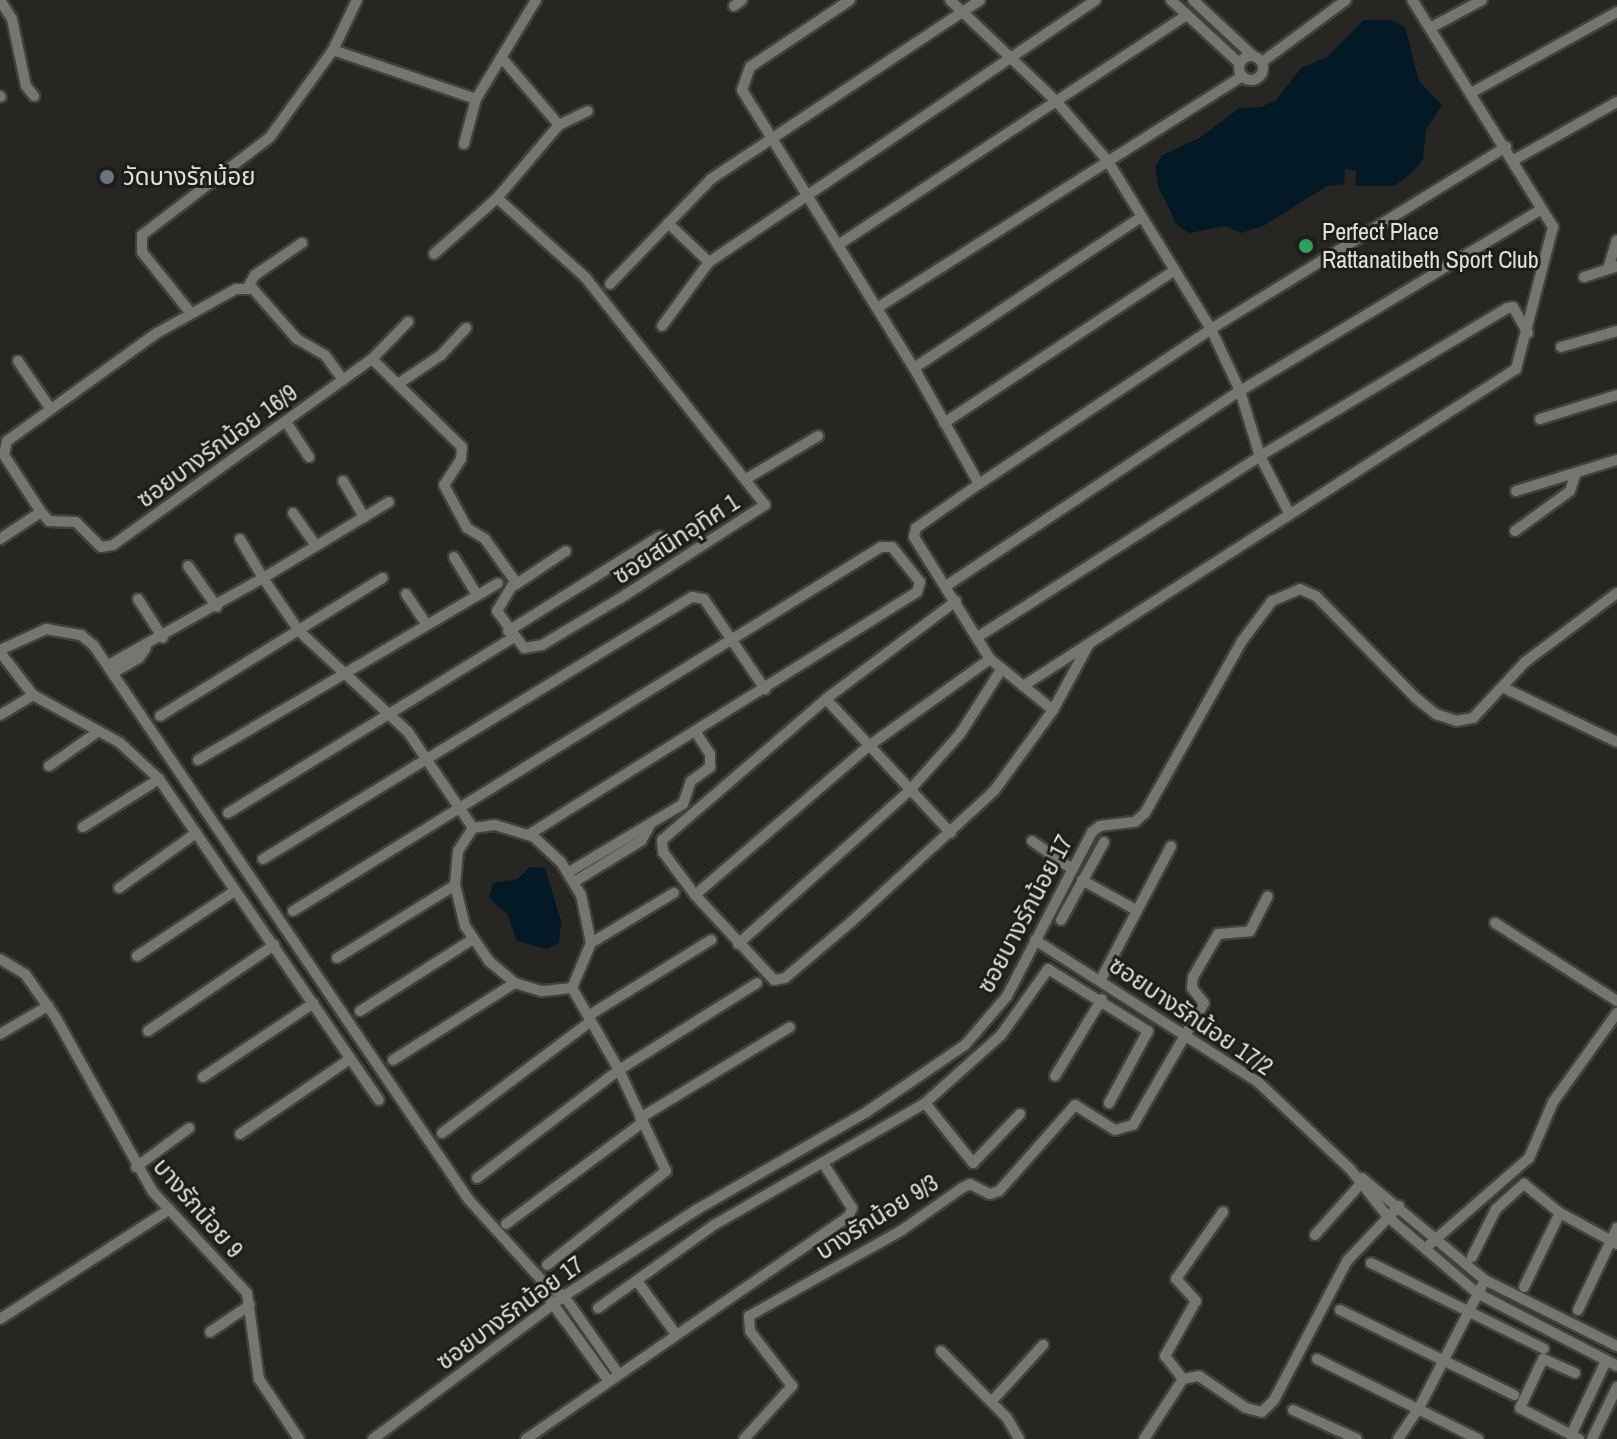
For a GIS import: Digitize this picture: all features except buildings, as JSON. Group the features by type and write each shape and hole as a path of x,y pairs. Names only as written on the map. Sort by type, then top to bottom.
{"street":[{"path":"0,0 12,19 26,86 34,96"},
{"path":"190,312 142,252 142,235 270,137 333,50 357,0"},
{"path":"464,144 476,99 535,0"},
{"path":"850,0 768,54 743,78 742,90 914,368 979,484"},
{"path":"950,0 960,13 1056,101 1107,160 1211,329 1240,391 1260,456 1289,513"},
{"path":"610,284 711,179 980,0"},
{"path":"662,326 709,262 1096,0"},
{"path":"1171,0 1240,64 1243,76"},
{"path":"1196,4 1211,0"},
{"path":"1240,64 1257,59 1346,0"},
{"path":"1023,686 1289,513 1512,376 1528,333 1555,235 1514,160 1412,0"},
{"path":"1430,28 1482,0"},
{"path":"877,308 1243,76 1260,76 1257,59 1196,4"},
{"path":"1471,93 1617,12"},
{"path":"838,245 1187,15"},
{"path":"333,50 476,99"},
{"path":"501,57 559,125"},
{"path":"1514,160 1617,102"},
{"path":"434,254 497,198 559,125 588,111"},
{"path":"1053,710 990,659 914,532 979,484 1211,329 1506,147"},
{"name":"ซอยสนิทอุทิศ 1","path":"497,198 586,278 765,505 542,645 524,648 510,634"},
{"path":"946,586 1240,391 1540,210"},
{"path":"914,368 1141,217"},
{"path":"668,223 709,262"},
{"path":"1584,277 1612,268 1617,240"},
{"path":"0,539 41,512 2,449 50,408 190,312 248,287 255,275 302,243"},
{"path":"944,423 1174,271"},
{"path":"248,287 297,339 325,355 343,380"},
{"path":"979,636 1260,456 1507,308 1513,307 1528,333"},
{"name":"ซอยบางรักน้อย 16/9","path":"41,512 49,521 76,522 101,547 113,545 372,359 408,322"},
{"path":"398,384 441,355 466,328"},
{"path":"1561,347 1617,331"},
{"path":"372,359 462,447 461,459 444,482 449,497 515,585"},
{"path":"18,361 50,408"},
{"path":"1540,419 1617,395"},
{"path":"286,422 309,457"},
{"path":"746,479 818,436"},
{"path":"1516,491 1617,460"},
{"path":"1515,531 1570,491 1576,473"},
{"path":"343,481 364,517"},
{"path":"111,669 139,658 146,648 389,502"},
{"path":"293,513 315,545"},
{"path":"228,813 388,714 660,536"},
{"path":"240,539 299,631 388,714 429,758 473,828"},
{"path":"293,911 887,544 920,582 917,592 529,834"},
{"path":"510,634 497,606 515,585 566,551"},
{"path":"454,557 477,595"},
{"path":"188,566 217,607"},
{"path":"160,716 383,578"},
{"path":"198,760 498,583"},
{"name":"ซอยบางรักน้อย 17","path":"373,1439 564,1296 696,1210 853,1121 965,1045 1007,996 1072,869 1100,826 1135,822 1145,813 1242,641 1272,601 1288,591 1316,596 1436,714 1456,721 1473,718 1561,631 1617,593"},
{"path":"406,594 426,624"},
{"path":"263,859 692,597 704,599 765,689"},
{"path":"138,599 163,638"},
{"path":"956,601 826,699 662,840 663,852 695,895 738,944 779,981 951,833 1017,764 1053,710 1089,644"},
{"path":"379,1100 159,779 138,755 33,695 0,651 29,634 63,629 81,635 111,669 469,1200 547,1286 564,1296 618,1373"},
{"path":"695,895 870,745 990,659"},
{"path":"738,944 909,791 960,734 1001,670"},
{"path":"1504,688 1617,742"},
{"path":"0,715 33,695"},
{"path":"826,699 951,833"},
{"path":"49,766 99,731"},
{"path":"572,877 683,804 691,781 710,767 710,754 695,731"},
{"path":"83,827 159,779"},
{"path":"473,828 507,826 529,834 572,877 589,919 591,943 588,959 572,988"},
{"path":"473,828 458,851 455,885 473,939 515,983 541,991 572,988"},
{"path":"119,888 196,833"},
{"path":"1032,841 1072,869"},
{"path":"1061,920 1104,842"},
{"path":"1101,979 1171,846"},
{"path":"1082,880 1136,910"},
{"path":"337,958 455,885"},
{"path":"137,956 235,891"},
{"path":"591,943 674,893"},
{"name":"บางรักน้อย 9/3","path":"744,1439 792,1386 750,1331 749,1316 902,1230 970,1184 990,1194 999,1191 1075,1105 1115,1130 1133,1125 1204,1003 1190,982 1199,966 1223,931 1250,931 1268,896"},
{"path":"1495,923 1617,1001"},
{"path":"360,1011 473,939"},
{"path":"442,1133 590,1019 711,940"},
{"name":"ซอยบางรักน้อย 17/2","path":"1035,940 1187,1033 1258,1082 1362,1181 1388,1217 1477,1293 1617,1366"},
{"path":"148,1031 274,945"},
{"name":"บางรักน้อย 9","path":"0,959 25,974 48,1006 136,1167 247,1293 259,1379 299,1439"},
{"path":"598,1308 714,1225 925,1103 1001,1035 1048,969 1102,999 1148,1031 1109,1103"},
{"path":"393,1060 515,983"},
{"path":"477,1178 619,1070 757,983"},
{"path":"547,1265 664,1175 665,1165 641,1121 619,1070 572,988"},
{"path":"1055,1076 1102,999"},
{"path":"203,1077 314,1003"},
{"path":"0,1034 48,1006"},
{"path":"1425,1251 1434,1239 1529,1158 1553,1102 1617,1013"},
{"path":"506,1224 641,1121 790,1027"},
{"path":"240,1134 350,1059"},
{"path":"925,1103 973,1163 1020,1114"},
{"path":"136,1167 189,1128"},
{"path":"526,1439 852,1212 823,1163"},
{"path":"1315,1235 1362,1181"},
{"name":"ซอยบางรักน้อย 17/2","path":"1362,1181 1399,1206 1485,1280 1617,1346"},
{"path":"1472,1257 1496,1209 1524,1184 1560,1213 1614,1243"},
{"path":"1144,1439 1183,1379 1199,1376 1246,1408 1262,1412 1274,1400 1347,1261 1399,1206"},
{"path":"0,1319 170,1209"},
{"path":"1183,1379 1165,1356 1196,1301 1176,1279 1223,1212"},
{"path":"1524,1287 1560,1213"},
{"path":"1578,1310 1614,1243 1617,1228"},
{"path":"1371,1263 1544,1349"},
{"path":"1398,1439 1419,1408 1485,1280"},
{"path":"637,1281 676,1334"},
{"path":"547,1286 552,1305 608,1380"},
{"path":"210,1332 250,1305"},
{"path":"1340,1310 1514,1395"},
{"path":"992,1401 1043,1345"},
{"path":"941,1351 992,1401 1019,1439"},
{"path":"1317,1359 1478,1439"},
{"path":"1575,1373 1543,1359 1520,1405 1575,1437 1606,1361"},
{"path":"1592,1439 1617,1387"},
{"path":"1293,1410 1357,1439"}],"water":[{"path":"1364,20 1391,20 1405,27 1419,81 1442,105 1426,130 1423,159 1414,171 1394,186 1355,186 1356,171 1345,169 1344,184 1327,186 1265,225 1241,233 1225,226 1189,233 1177,225 1158,186 1155,167 1163,155 1201,137 1239,108 1261,107 1276,100 1301,68 1327,57"},
{"path":"530,867 545,868 561,921 559,943 547,949 517,941 507,914 489,898 493,883 517,879"}],"place":[{"name":"วัดบางรักน้อย","path":"107,177"},
{"name":"Perfect Place Rattanatibeth Sport Club","path":"1306,246"}]}
